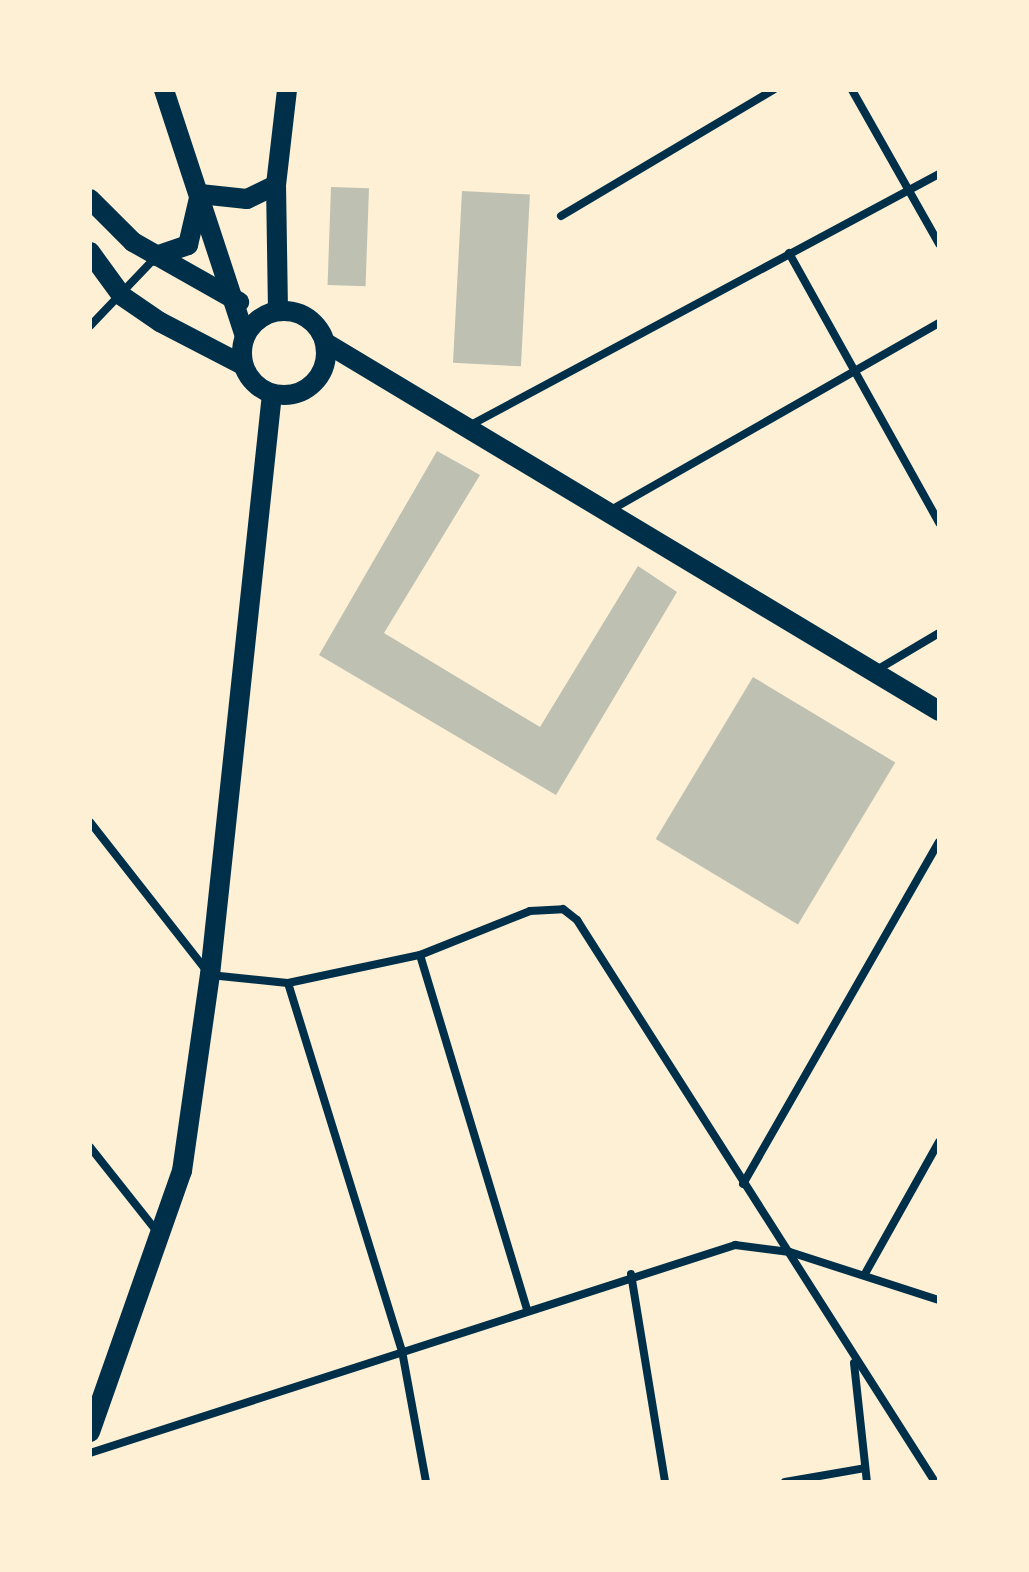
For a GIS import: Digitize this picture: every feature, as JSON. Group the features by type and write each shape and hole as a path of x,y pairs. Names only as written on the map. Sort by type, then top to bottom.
{"main road":[{"path":"164,90 235,300 245,336 243,365 249,378 272,394 309,387 324,366 326,343"},
{"path":"245,336 271,313 276,185 287,90"},
{"path":"200,194 247,199 276,185"},
{"path":"156,256 188,245 200,194"},
{"path":"90,199 133,242 156,256 235,300 271,313 305,317 326,343 939,711"},
{"path":"90,252 122,296 160,322 243,365"},
{"path":"90,1432 162,1238 182,1171 210,975 272,394"}],"street":[{"path":"561,216 773,90"},
{"path":"852,90 939,244"},
{"path":"465,428 939,174"},
{"path":"789,253 939,523"},
{"path":"90,326 122,296 156,256"},
{"path":"610,511 939,323"},
{"path":"874,672 939,633"},
{"path":"90,822 210,975 288,983 420,955 530,911 563,909 588,934 743,1184 790,1252 854,1361 935,1482"},
{"path":"743,1184 939,842"},
{"path":"420,955 527,1310"},
{"path":"288,983 402,1351 426,1482"},
{"path":"866,1272 939,1142"},
{"path":"90,1147 162,1238"},
{"path":"90,1453 631,1274 735,1245 790,1252 866,1272 939,1300"},
{"path":"631,1274 665,1482"},
{"path":"854,1361 867,1482"},
{"path":"785,1482 865,1468"}],"building":[{"path":"331,187 369,188 366,286 328,285"},
{"path":"462,191 530,195 521,366 453,363"},
{"path":"437,451 480,475 384,633 540,727 638,566 677,592 556,795 319,655"},
{"path":"753,677 895,762 798,925 656,839"}]}
